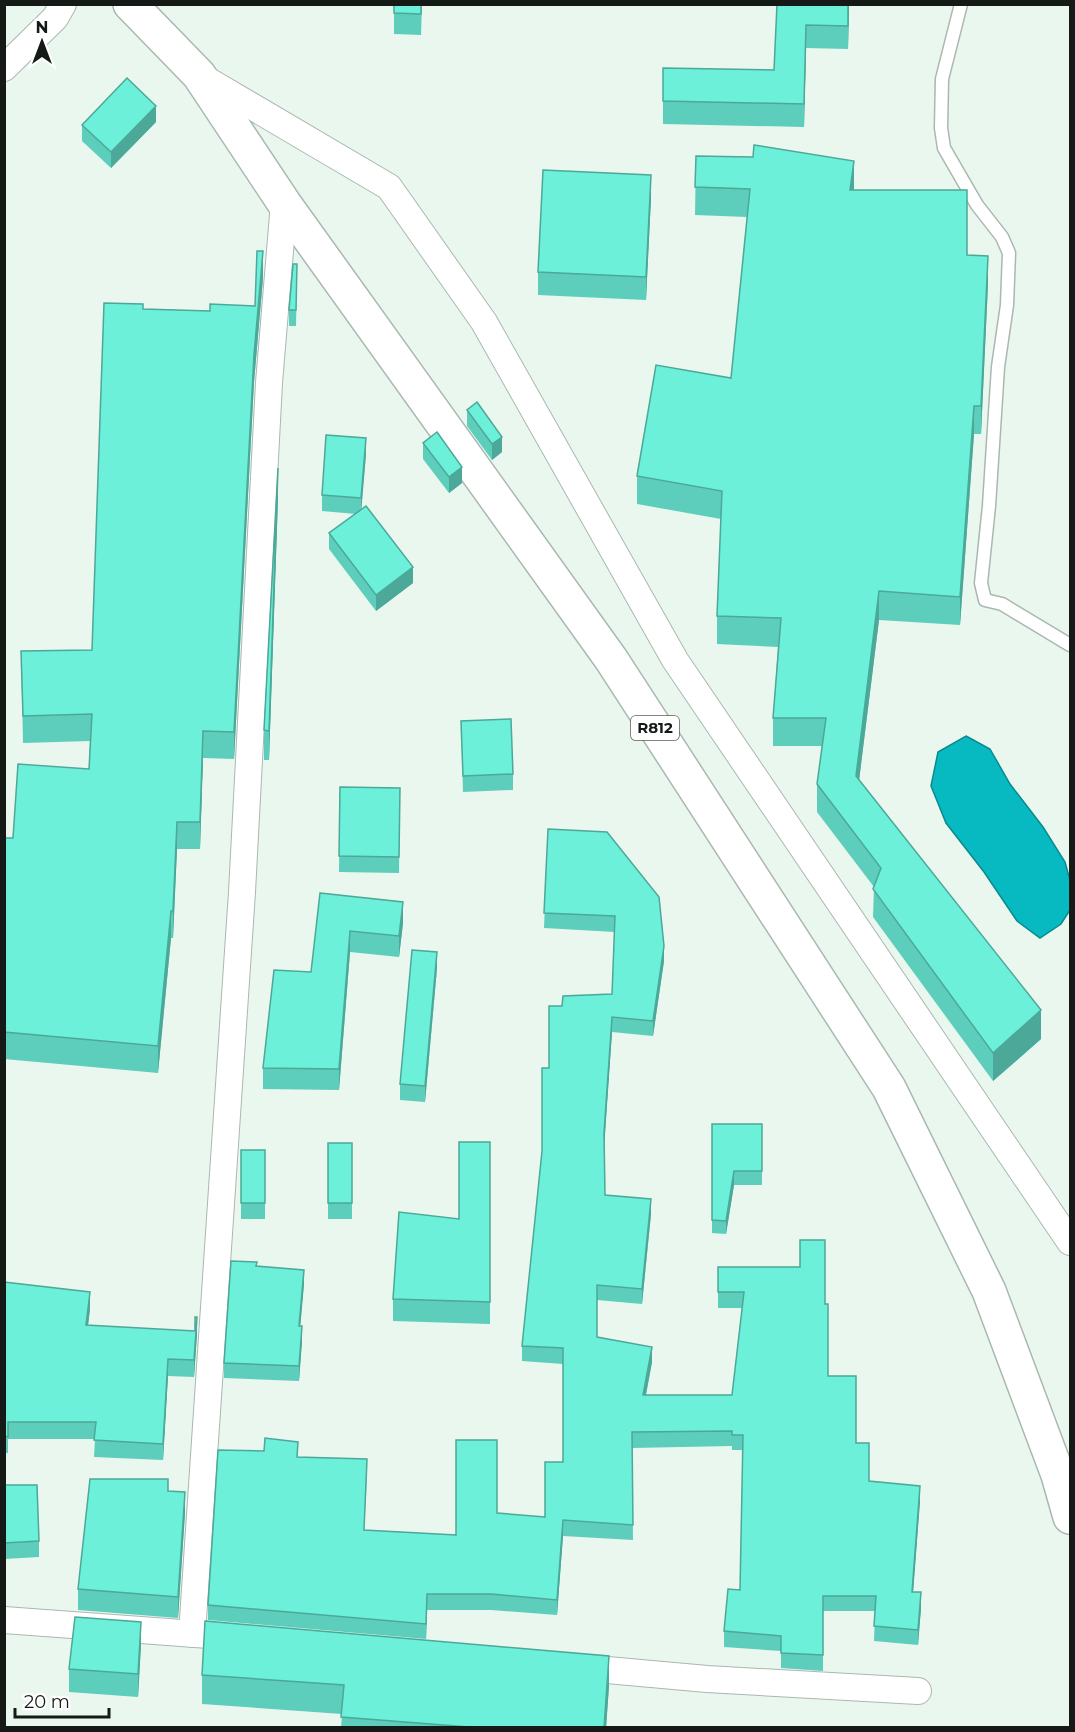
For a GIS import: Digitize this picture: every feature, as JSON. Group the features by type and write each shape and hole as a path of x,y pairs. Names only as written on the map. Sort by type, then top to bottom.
{"main road":[{"name":"R812","path":"130,4 199,75 284,203 610,659 889,1088 988,1291 1058,1475 1071,1517"}],"street":[{"path":"4,68 55,18 63,4"},
{"path":"199,75 389,187 484,322 675,660 1071,1242"},
{"path":"192,1634 242,880 269,383 284,203"},
{"path":"4,1620 227,1637"},
{"path":"555,1665 707,1679 918,1691"}],"lane":[{"path":"961,4 942,79 941,129 944,148 977,205 1002,237 1009,253 1007,305 998,367 989,506 981,583 985,600 1002,604 1071,645"}],"water":[{"path":"966,736 990,749 1010,784 1043,827 1065,862 1070,880 1070,910 1061,924 1040,938 1017,921 984,872 946,823 931,786 938,752"}],"building":[{"path":"394,4 421,4 421,14 394,13"},
{"path":"777,4 848,4 848,26 806,25 804,104 663,101 663,68 774,70"},
{"path":"127,78 156,106 111,152 82,125"},
{"path":"754,145 854,161 850,190 967,190 967,255 988,256 981,406 974,406 960,597 879,591 856,776 1041,1010 993,1053 873,889 881,868 817,784 826,718 773,718 781,618 717,616 722,491 637,476 656,365 731,378 750,189 695,187 696,156 753,157"},
{"path":"543,170 651,175 646,277 538,272"},
{"path":"257,251 263,251 254,355 234,732 203,731 200,822 177,822 173,911 171,911 158,1046 4,1032 4,838 13,838 18,764 89,769 92,714 23,716 21,651 92,650 104,303 143,304 143,309 210,311 210,304 255,306"},
{"path":"293,264 297,264 296,310 289,310"},
{"path":"477,402 502,437 492,444 467,410"},
{"path":"437,432 462,467 449,477 423,443"},
{"path":"326,435 366,438 361,498 322,495"},
{"path":"278,468 269,731 264,730"},
{"path":"366,506 413,567 376,595 329,533"},
{"path":"511,719 513,774 463,776 461,721"},
{"path":"340,787 400,788 399,857 339,856"},
{"path":"548,829 607,832 659,897 664,946 653,1021 612,1017 604,1133 605,1195 651,1199 642,1289 597,1285 597,1337 652,1347 643,1395 732,1395 744,1292 718,1292 718,1267 800,1267 800,1240 825,1240 828,1376 856,1376 856,1443 869,1443 869,1481 920,1486 912,1592 921,1592 918,1630 874,1626 876,1596 823,1596 823,1655 781,1653 781,1636 724,1631 728,1589 740,1590 743,1435 732,1435 732,1431 632,1432 633,1525 563,1520 557,1600 491,1594 427,1594 426,1624 208,1605 218,1450 264,1451 265,1438 298,1442 297,1457 367,1459 364,1530 456,1535 456,1440 497,1440 497,1513 545,1517 545,1462 563,1462 563,1348 522,1346 542,1151 542,1068 549,1068 549,1006 562,1006 563,996 612,994 615,916 544,913"},
{"path":"320,893 403,902 399,936 350,931 339,1069 263,1068 274,970 311,972"},
{"path":"412,950 437,952 425,1086 400,1084"},
{"path":"712,1124 762,1124 762,1171 734,1171 726,1221 712,1220"},
{"path":"459,1142 490,1142 490,1302 393,1299 399,1212 459,1219"},
{"path":"328,1143 352,1143 352,1203 328,1203"},
{"path":"241,1150 265,1150 265,1203 241,1203"},
{"path":"231,1261 257,1262 256,1266 304,1270 299,1326 302,1326 299,1366 224,1363"},
{"path":"4,1282 90,1292 86,1325 195,1331 195,1317 197,1317 194,1360 168,1359 163,1444 94,1440 96,1422 8,1422 8,1437 4,1436"},
{"path":"90,1479 168,1479 168,1491 185,1492 178,1597 78,1589"},
{"path":"4,1485 37,1485 39,1541 4,1543"},
{"path":"75,1617 141,1622 138,1674 69,1669"},
{"path":"205,1621 609,1656 604,1728 482,1728 341,1717 344,1685 202,1675"}]}
